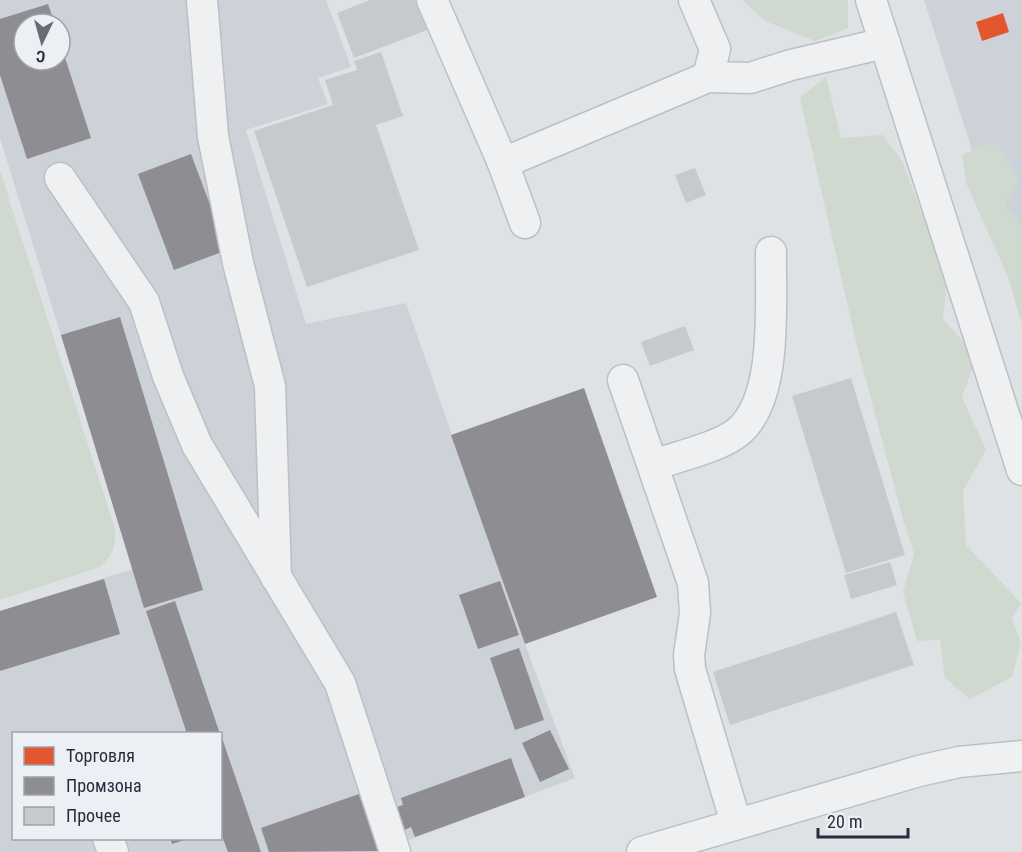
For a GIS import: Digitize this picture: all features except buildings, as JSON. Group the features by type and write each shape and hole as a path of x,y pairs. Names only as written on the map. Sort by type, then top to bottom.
{"street":[{"path":"202,0 213,136 238,263 270,386 276,580"},
{"path":"432,0 503,163 525,223"},
{"path":"694,0 715,49 708,76"},
{"path":"871,0 1022,470"},
{"path":"503,163 708,76 750,78 791,65 885,44"},
{"path":"60,178 144,302 168,376 196,445 340,683 395,852"},
{"path":"653,465 720,442 737,433 753,417 763,394 769,365 771,252"},
{"path":"623,380 693,583 695,613 689,655 690,669 736,823"},
{"path":"642,852 919,771 1017,750"}],"shaded area":[{"path":"0,0 326,0 351,67 318,78 328,104 246,130 306,324 406,303 525,644 575,778 377,852 0,852 0,611 133,569 0,138"},
{"path":"742,0 848,0 848,28 815,41 765,21"},
{"path":"924,0 1022,0 1022,306"},
{"path":"826,76 841,138 883,135 902,161 947,280 943,319 967,346 975,361 962,397 986,450 963,491 966,545 1021,603 1012,618 1021,642 1012,677 970,699 945,678 940,640 917,641 903,592 914,554 858,350 800,98"},
{"path":"995,141 1019,179 1005,205 1022,227 1022,325 1008,277 966,183 962,155"},
{"path":"0,171 115,529 115,535 111,554 100,567 0,600"}]}
